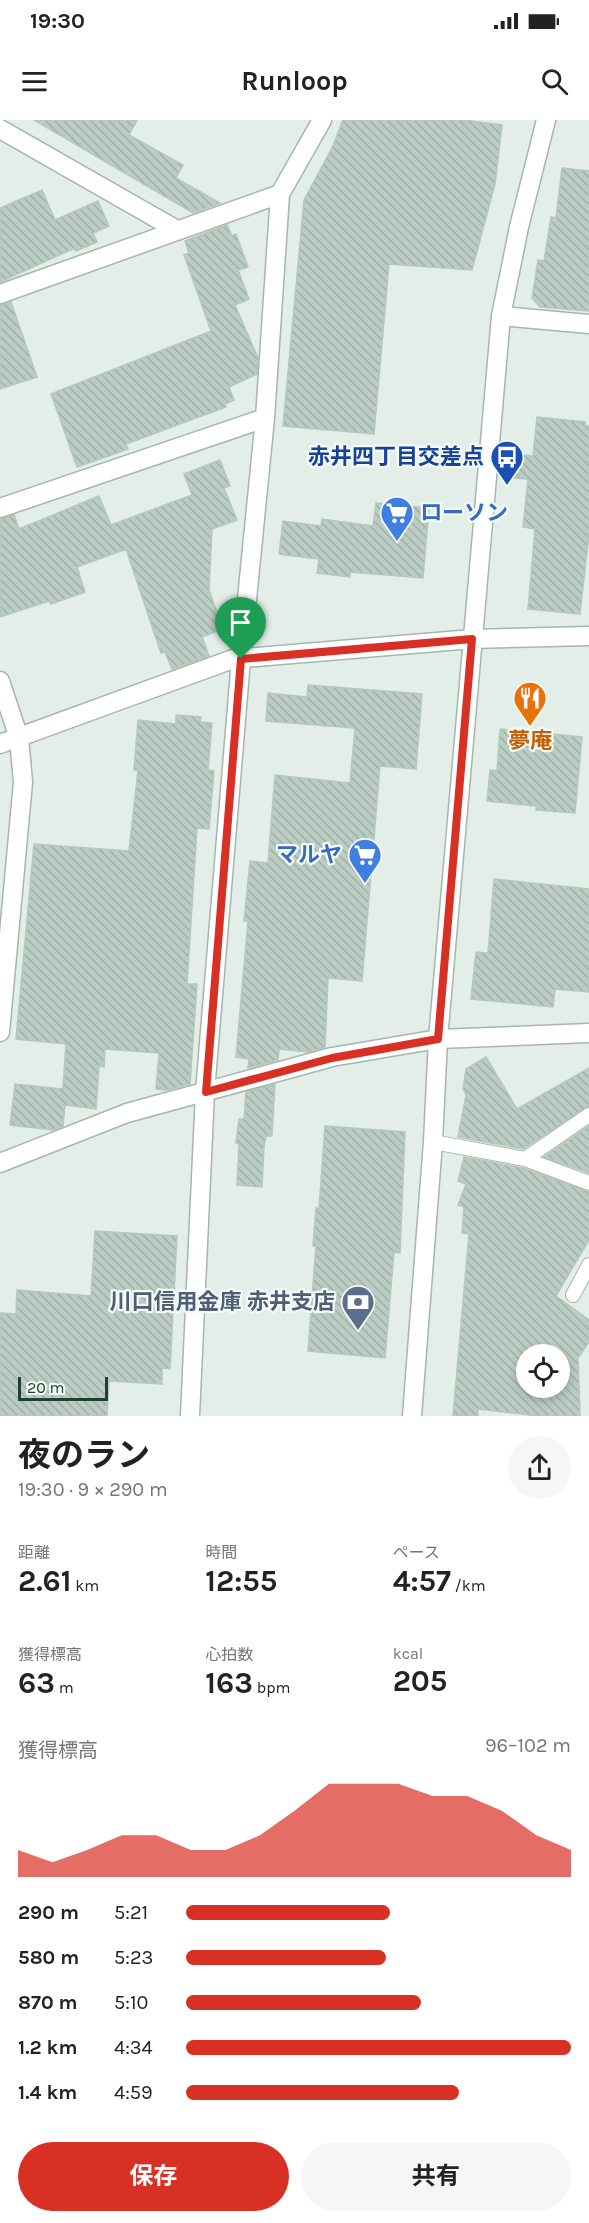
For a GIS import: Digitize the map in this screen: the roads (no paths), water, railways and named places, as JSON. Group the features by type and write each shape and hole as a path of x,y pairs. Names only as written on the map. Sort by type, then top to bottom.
{"street":[{"path":"190,1416 206,1092 241,659 265,418 280,194 322,120"},
{"path":"412,1416 433,1142 438,1039 501,316 519,226 546,120"},
{"path":"0,129 177,230"},
{"path":"0,294 280,194"},
{"path":"501,316 589,324"},
{"path":"0,508 265,418"},
{"path":"0,744 241,659 472,639 589,636"},
{"path":"0,681 19,738 22,782 0,1032"},
{"path":"0,1163 127,1113 332,1058 438,1039 589,1033"}],"lane":[{"path":"525,1159 589,1115"},
{"path":"433,1142 525,1159 589,1183"},
{"path":"573,1295 589,1265"}],"place":[{"name":"赤井四丁目交差点","path":"507,486"},
{"name":"ローソン","path":"397,542"},
{"name":"夢庵","path":"530,727"},
{"name":"マルヤ","path":"365,884"},
{"name":"川口信用金庫 赤井支店","path":"358,1331"}]}
